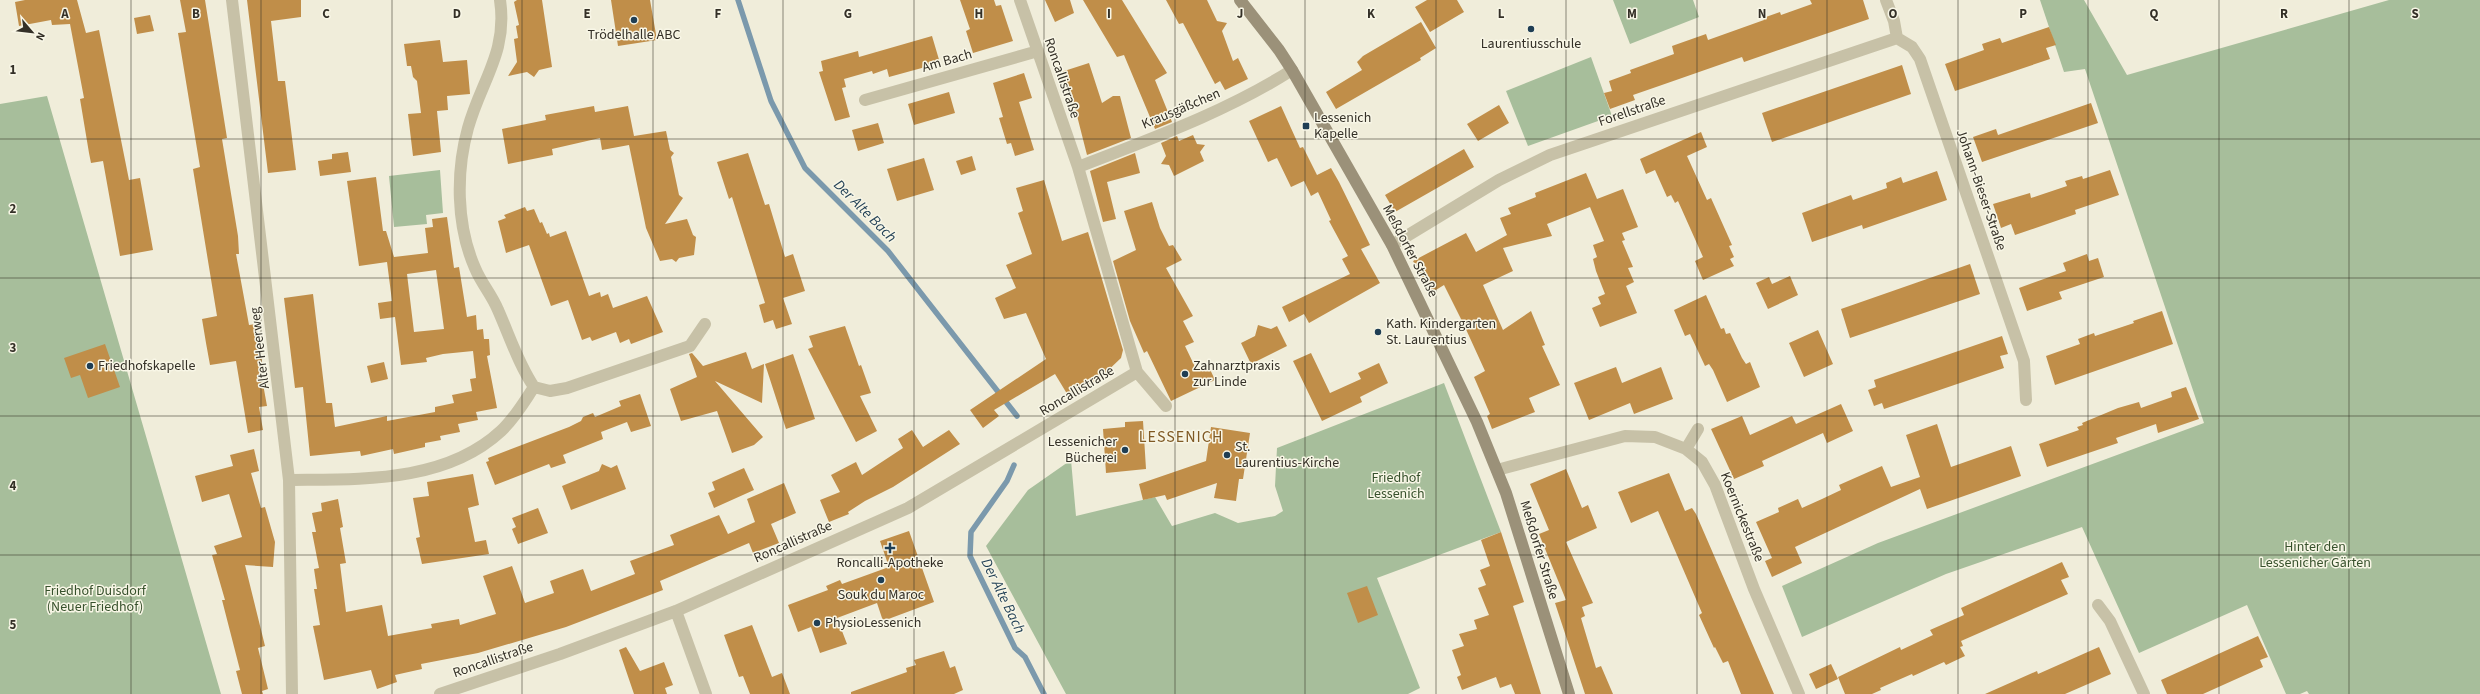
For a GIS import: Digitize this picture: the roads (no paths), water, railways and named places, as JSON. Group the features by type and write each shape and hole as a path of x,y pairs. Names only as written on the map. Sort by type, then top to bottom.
{"street":[{"name":"Alter Heerweg","path":"232,0 289,480 292,694"},
{"path":"500,0 503,18 499,45 468,127 460,166 462,222 474,267 498,309 521,368 534,387 550,391 566,388 690,346 705,324"},
{"name":"Roncallistraße","path":"1020,0 1078,167 1137,372 1166,406"},
{"name":"Meßdorfer Straße","path":"1240,0 1279,50 1292,70 1392,245 1477,422 1506,494 1569,694"},
{"path":"1886,0 1894,21 1897,38"},
{"name":"Forellstraße","path":"1392,245 1499,180 1550,155 1897,38"},
{"name":"Johann-Bieser-Straße","path":"1897,38 1912,47 1920,59 2024,361 2026,400"},
{"name":"Am Bach","path":"865,100 1038,51"},
{"name":"Krausgäßchen","path":"1078,167 1157,136 1263,89 1292,70"},
{"name":"Roncallistraße","path":"444,693 560,654 676,611 908,508 1137,372"},
{"path":"289,480 364,479 414,472 451,463 480,447 502,430 518,412 534,387"},
{"path":"1686,449 1698,429"},
{"name":"Koernickestraße","path":"1497,470 1625,436 1655,437 1686,449 1702,462 1715,485 1754,589 1799,694"},
{"path":"2098,606 2110,621 2144,694"},
{"path":"676,611 706,694"}],"waterway":[{"name":"Der Alte Bach","path":"738,0 771,101 805,168 888,251 1017,416"},
{"name":"Der Alte Bach","path":"1014,465 1007,481 971,532 970,556 1015,648 1025,657 1044,694"}],"place":[{"name":"Trödelhalle ABC","path":"634,20"},
{"name":"Laurentiusschule","path":"1531,29"},
{"name":"Lessenich Kapelle","path":"1306,126"},
{"name":"Kath. Kindergarten St. Laurentius","path":"1378,332"},
{"name":"Friedhofskapelle","path":"90,366"},
{"name":"Zahnarztpraxis zur Linde","path":"1185,374"},
{"name":"Lessenicher Bücherei","path":"1125,450"},
{"name":"St. Laurentius-Kirche","path":"1227,455"},
{"name":"Roncalli-Apotheke","path":"890,548"},
{"name":"Souk du Maroc","path":"881,580"},
{"name":"PhysioLessenich","path":"817,623"}],"district":[{"name":"LESSENICH","path":"1181,437"}],"park label":[{"name":"Friedhof Lessenich","path":"1396,486"},
{"name":"Hinter den Lessenicher Gärten","path":"2315,556"},
{"name":"Friedhof Duisdorf (Neuer Friedhof)","path":"95,600"}]}
